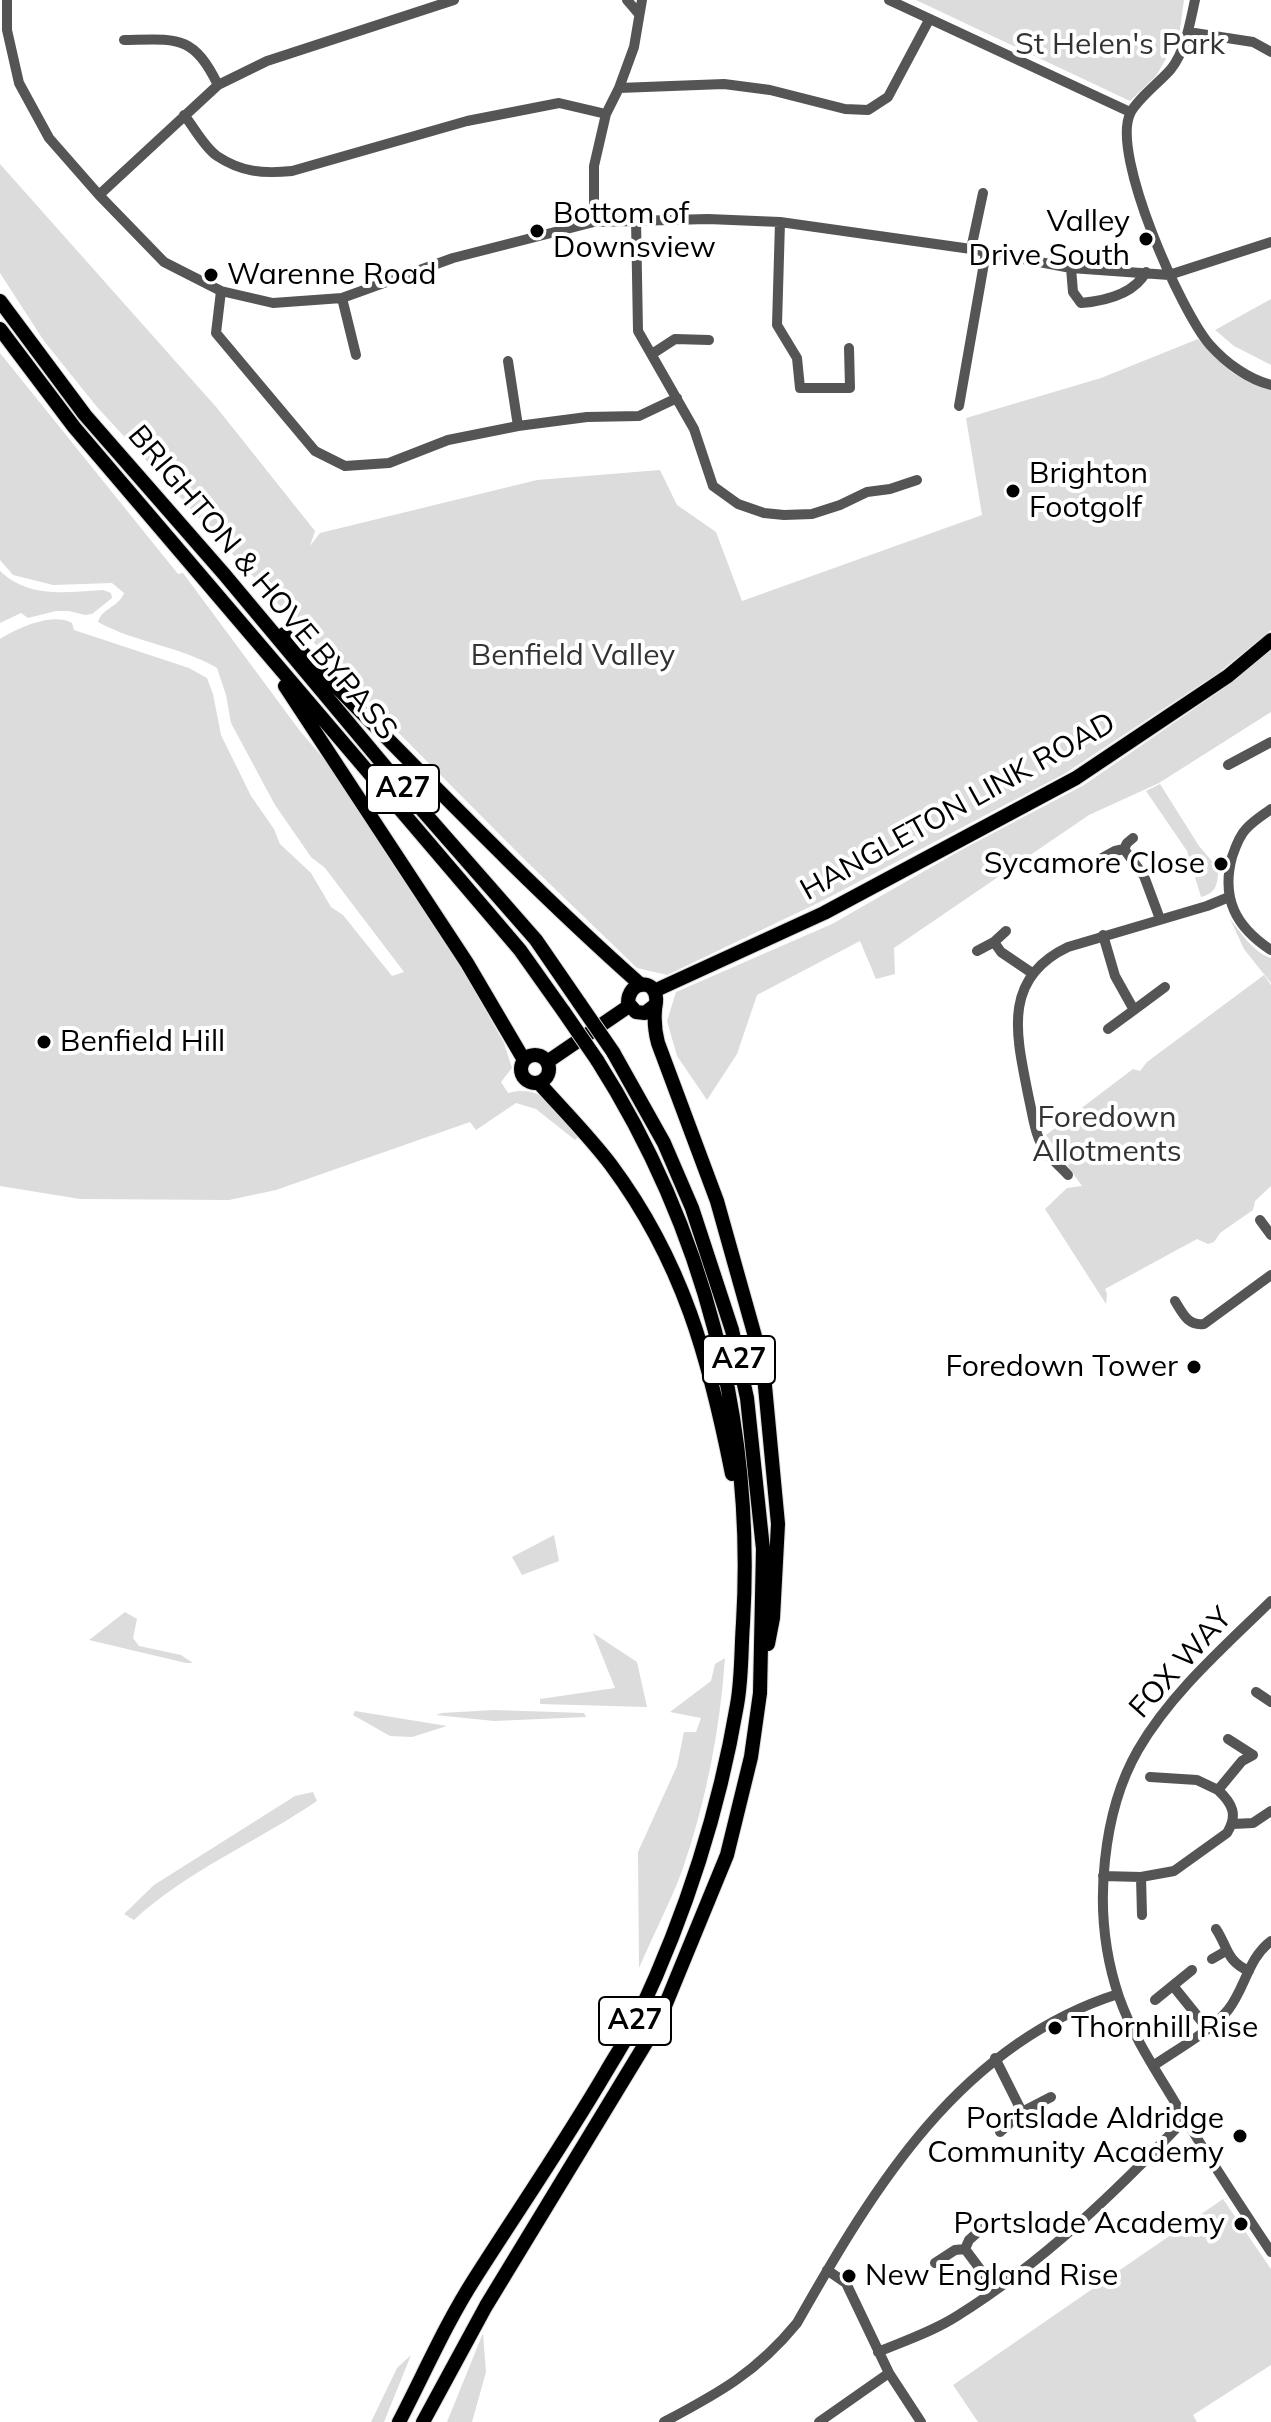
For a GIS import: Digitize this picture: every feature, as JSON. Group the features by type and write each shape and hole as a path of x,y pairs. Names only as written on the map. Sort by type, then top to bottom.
{"highway":[{"name":"BRIGHTON & HOVE BYPASS","path":"0,301 85,415 536,940 613,1052 644,1105 678,1174 705,1242 735,1344 747,1398 763,1549 760,1693 751,1757 727,1855 658,2023 486,2306 423,2422"},
{"name":"BRIGHTON & HOVE BYPASS","path":"0,329 74,427 520,950 597,1060 655,1165 680,1225 713,1321 731,1396 743,1491 746,1574 738,1701 717,1797 687,1898 638,2016 582,2113 472,2283 399,2422"},
{"name":"A27","path":"224,574 519,871 650,994 658,1043 717,1201 763,1365 778,1524 773,1618 760,1693"},
{"name":"A27","path":"251,635 467,963 524,1060"},
{"name":"HANGLETON LINK ROAD","path":"650,994 824,913 1076,778 1228,676 1271,640"},
{"path":"634,987 650,994 650,1011 642,1013 629,1006 627,999 634,987"},
{"path":"547,1062 629,1006"},
{"path":"536,1055 547,1062 548,1074 539,1083 524,1078 521,1069 524,1060 536,1055"},
{"name":"A27","path":"539,1083 580,1126 627,1188 658,1240 687,1303 697,1327 718,1403 739,1508 746,1574"}],"street":[{"path":"7,0 7,30 19,83 49,138 99,195 164,262 221,291 273,303 342,298 453,258 594,222 708,219 780,222 971,249 1071,268 1169,275 1271,242"},
{"path":"99,195 218,85 267,61 454,0"},
{"path":"627,0 639,14"},
{"path":"594,222 594,166 606,114 634,47 642,0"},
{"path":"889,0 1130,112"},
{"path":"1195,0 1188,32 1173,66 1130,112 1125,135 1140,200 1169,275 1190,318 1211,346 1236,369 1271,385"},
{"path":"619,88 724,84 770,90 845,109 868,110 888,97 929,20"},
{"path":"1188,32 1253,42 1271,52"},
{"path":"124,40 186,44 196,49 218,85"},
{"path":"184,115 215,155 243,169 263,174 292,171 467,121 559,103 606,114"},
{"path":"971,249 983,193"},
{"path":"636,220 638,331 694,429 713,486 738,504 764,513 784,515 812,514 867,492 890,489 917,480"},
{"path":"780,222 777,325 797,358 800,388 850,388 849,348"},
{"path":"959,406 986,252"},
{"path":"1071,268 1073,292 1081,303 1097,302 1134,288 1146,272"},
{"path":"221,291 216,333 315,451 345,466 389,463 448,440 518,426 587,417 639,416 677,398"},
{"path":"342,298 356,355"},
{"path":"652,354 675,339 709,340"},
{"path":"508,361 518,426"},
{"path":"1228,765 1271,742"},
{"path":"1271,809 1245,830 1234,849 1228,881 1229,897 1243,927 1271,950"},
{"path":"1124,849 1133,838"},
{"path":"1124,849 1144,876 1160,919"},
{"path":"1095,862 1124,849"},
{"path":"1068,1175 1045,1152 1022,1065 1017,1010 1032,973 1050,955 1103,935 1229,897"},
{"path":"977,951 1006,931"},
{"path":"1103,935 1115,976 1134,1010"},
{"path":"994,942 1001,952 1032,973"},
{"path":"1108,1029 1165,987"},
{"path":"1260,1220 1271,1235"},
{"path":"1175,1301 1190,1322 1204,1324 1271,1275"},
{"name":"FOX WAY","path":"1271,1601 1198,1673 1162,1715 1138,1750 1114,1809 1102,1899 1106,1941 1118,1994 1134,2035 1271,2252"},
{"path":"1256,1692 1271,1702"},
{"path":"1218,1790 1242,1761 1253,1755 1228,1739"},
{"path":"1103,1876 1141,1877 1184,1866 1227,1833 1233,1824 1234,1811 1218,1790 1197,1780 1150,1777"},
{"path":"1233,1824 1253,1823 1271,1811"},
{"path":"1141,1877 1142,1915"},
{"path":"1216,1929 1237,1966 1249,1971"},
{"path":"1153,2066 1221,2019 1231,2007 1249,1971 1269,1947"},
{"path":"1212,1959 1226,1951"},
{"path":"1155,2000 1192,1970"},
{"path":"1174,1987 1207,2028"},
{"path":"664,2422 727,2388 763,2360 797,2323 867,2205 942,2106 995,2058 1075,2011 1118,1994"},
{"path":"995,2058 1022,2112"},
{"path":"1000,2132 1022,2112 1051,2097"},
{"path":"878,2352 955,2317 1040,2256 1104,2201 1185,2119"},
{"path":"965,2249 969,2240 987,2224"},
{"path":"965,2249 995,2289"},
{"path":"935,2263 955,2250 965,2249"},
{"path":"827,2270 846,2283 889,2373 921,2422"},
{"path":"819,2422 889,2373"}],"green space":[{"name":"St Helen's Park","path":"916,0 1184,0 1179,36 1156,76 1130,101"},
{"name":"Benfield Valley","path":"0,164 217,408 315,531 310,546 320,533 537,480 660,470 677,505 716,532 742,601 982,515 966,418 1101,378 1198,339 1234,374 1271,390 1271,630 1218,673 1064,774 820,902 667,975 637,968 377,711 97,407 44,341 0,273"},
{"path":"1271,299 1271,365 1234,346 1215,330"},
{"path":"0,353 178,574 183,573 300,731 341,779 441,931 504,1043 512,1068 501,1082 508,1093 531,1092 549,1101 581,1134 575,1140 536,1109 516,1103 476,1130 470,1122 276,1190 229,1200 80,1199 0,1186 0,639 7,635 45,620 64,620 72,623 74,630 189,668 207,678 221,735 251,796 274,829 280,844 311,873 331,907 343,915 392,976 404,972 325,868 311,857 275,805 231,723 217,668 188,654 127,635 98,622 124,593 112,583 53,585 13,575 0,560"},
{"path":"0,571 11,580 36,590 103,590 111,593 112,598 92,614 56,611 28,618 21,613 0,623"},
{"path":"1271,649 1271,712 1159,783 1089,815 894,948 895,974 876,979 860,941 757,995 737,1054 707,1100 677,1056 667,1021 676,992 832,924 963,849 1084,785 1223,689"},
{"path":"1160,784 1199,846 1218,868 1216,887 1201,897 1187,851 1146,791"},
{"path":"1230,919 1253,947 1271,958 1271,983 1244,949"},
{"name":"Foredown Allotments","path":"1264,975 1271,985 1271,1186 1255,1201 1253,1210 1220,1233 1214,1242 1208,1244 1197,1239 1105,1289 1106,1304 1045,1209 1067,1188 1082,1186 1046,1135 1133,1069 1140,1071 1147,1062"},
{"path":"554,1535 559,1561 522,1575 512,1557"},
{"path":"125,1612 137,1619 133,1638 139,1646 181,1655 193,1663 89,1640"},
{"path":"593,1633 637,1662 647,1707 540,1704 540,1699 615,1688"},
{"path":"725,1658 716,1739 691,1845 639,1968 638,1852 677,1766 684,1732 696,1732 701,1718 670,1712 711,1681 715,1664"},
{"path":"493,1710 584,1713 586,1717 494,1721 436,1715"},
{"path":"355,1711 447,1726 412,1737 390,1736 353,1715"},
{"path":"313,1792 317,1801 200,1871 134,1920 124,1914 154,1885 295,1796"},
{"path":"1223,2199 1271,2269 1271,2365 1193,2415 1197,2422 978,2422 953,2385"},
{"path":"483,2333 486,2372 472,2422 447,2422"},
{"path":"411,2355 384,2422 371,2422 397,2368"}],"place":[{"name":"Bottom of Downsview","path":"537,231"},
{"name":"Valley Drive South","path":"1146,239"},
{"name":"Warenne Road","path":"211,275"},
{"name":"Brighton Footgolf","path":"1013,491"},
{"name":"Sycamore Close","path":"1221,864"},
{"name":"Benfield Hill","path":"44,1042"},
{"name":"Foredown Tower","path":"1194,1367"},
{"name":"Thornhill Rise","path":"1055,2028"},
{"name":"Portslade Aldridge Community Academy","path":"1240,2136"},
{"name":"Portslade Academy","path":"1241,2224"},
{"name":"New England Rise","path":"849,2276"}]}
